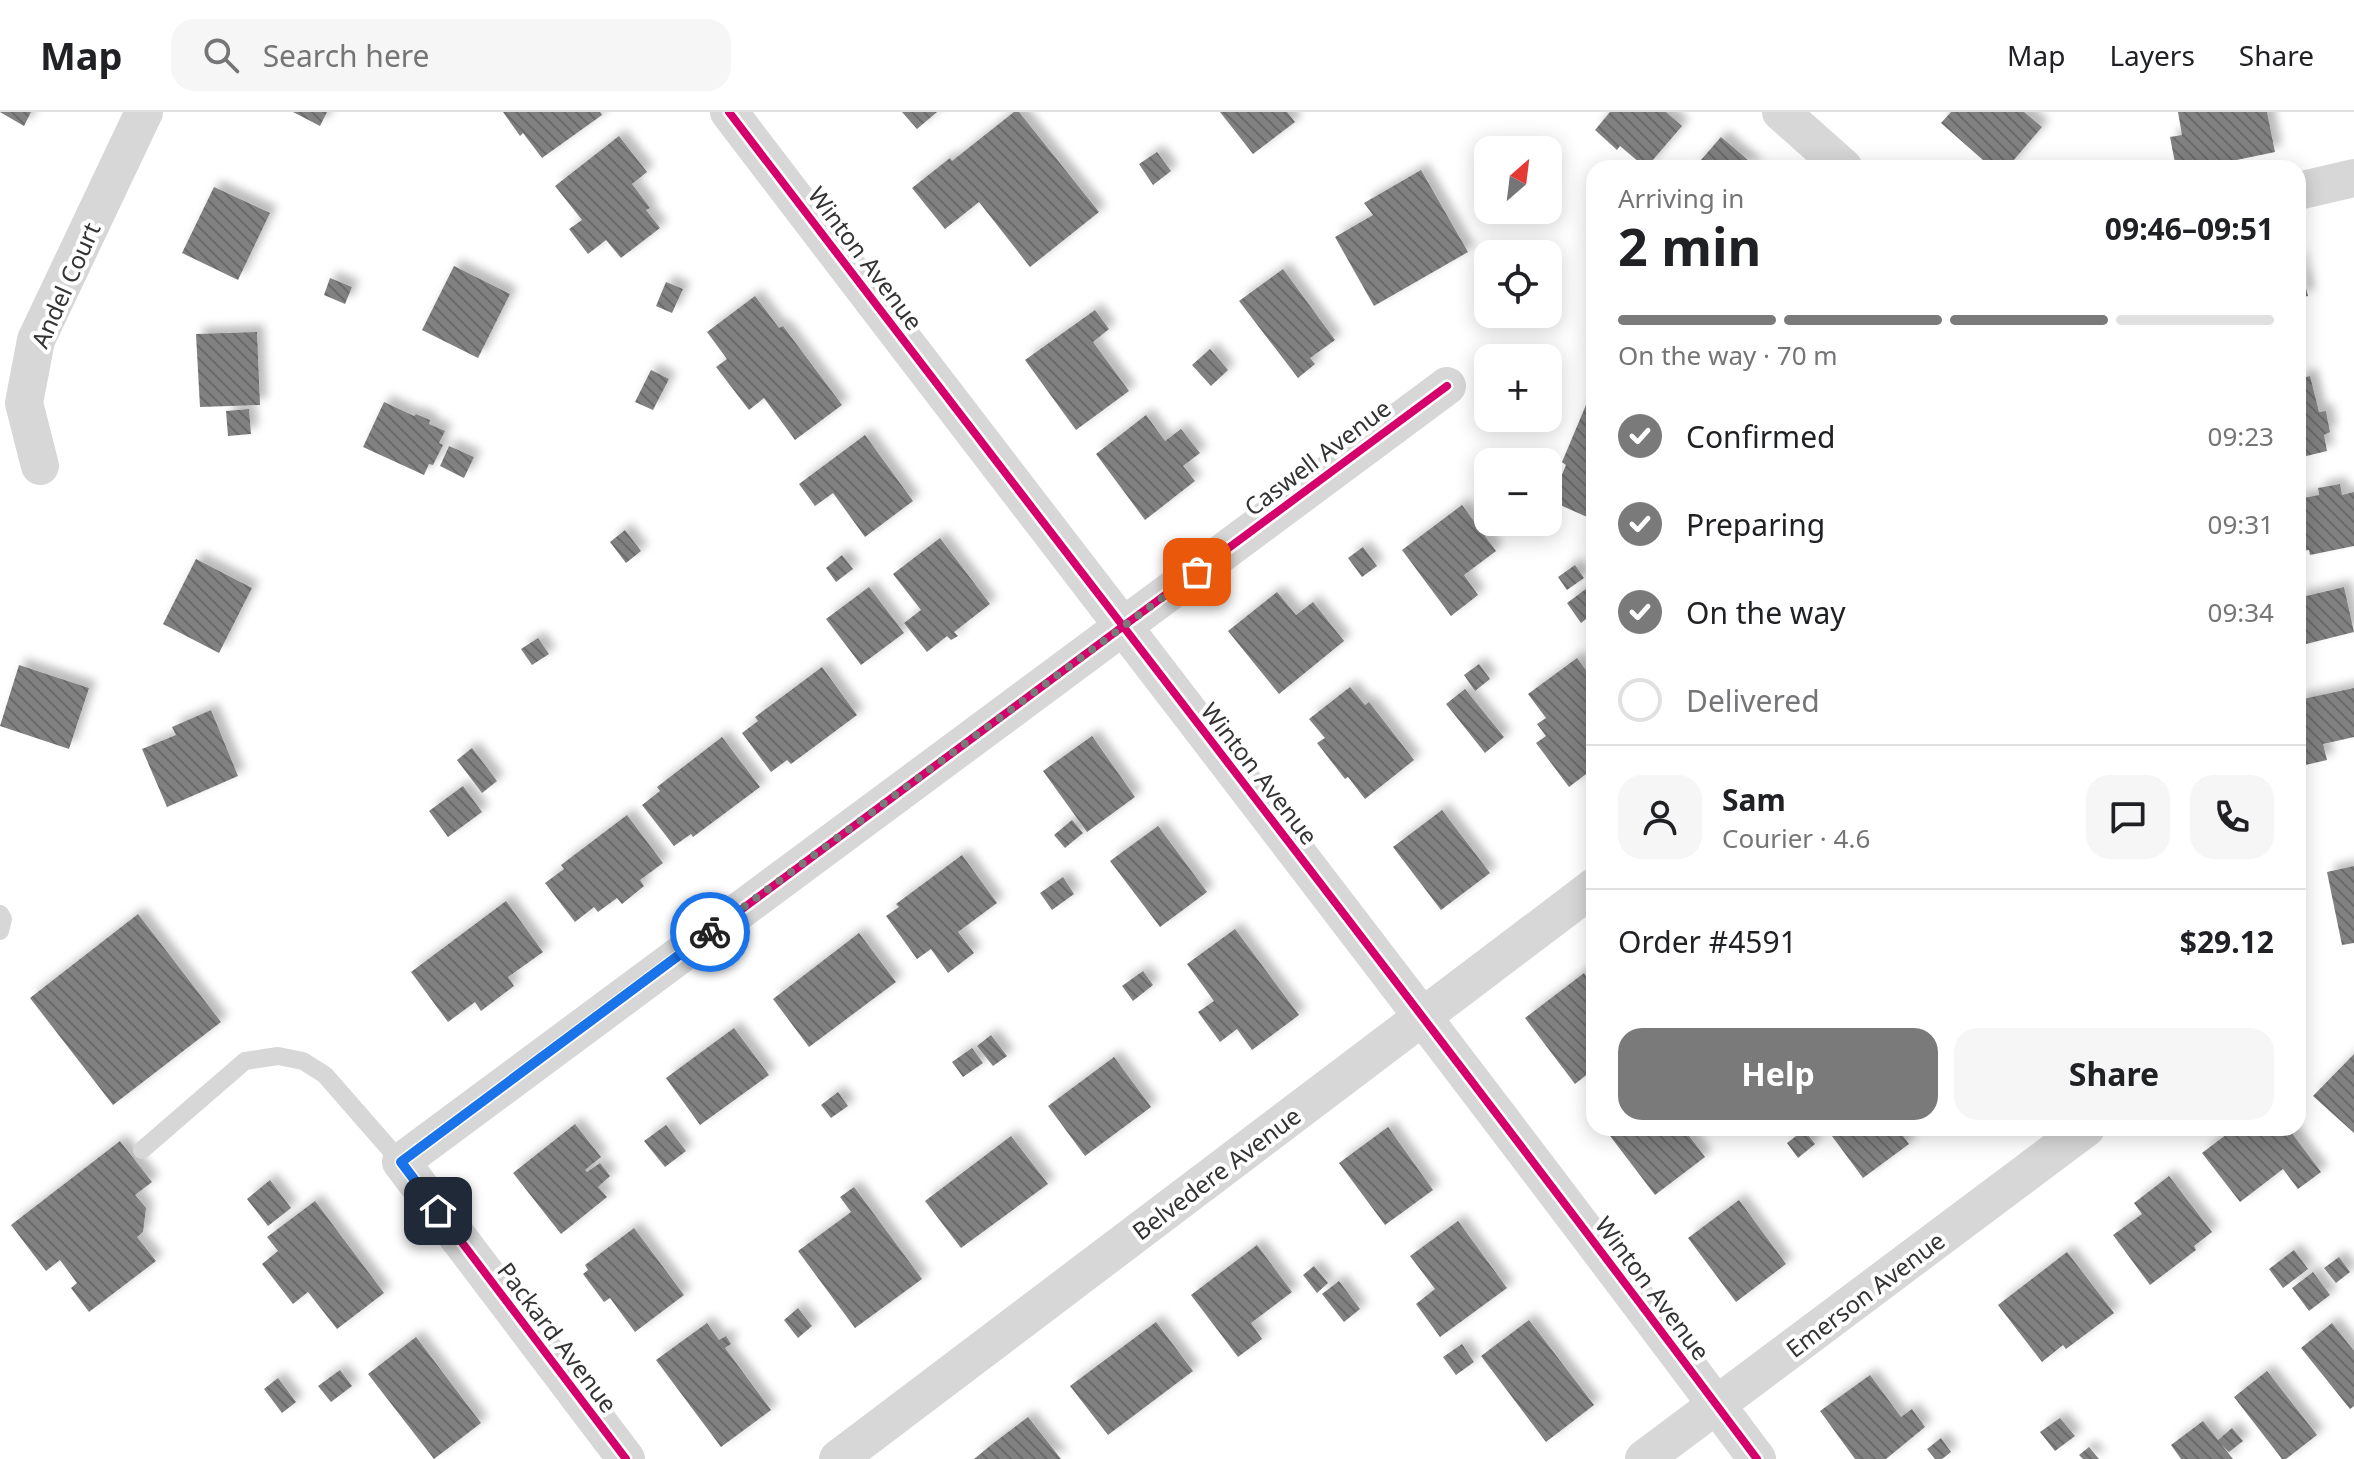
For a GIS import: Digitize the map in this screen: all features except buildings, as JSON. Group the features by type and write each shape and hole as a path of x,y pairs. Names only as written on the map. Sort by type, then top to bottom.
{"street":[{"name":"Andel Court","path":"40,466 24,403 36,340 144,112"},
{"name":"Winton Avenue","path":"729,112 1423,1016 1757,1459"},
{"path":"1781,112 1835,160"},
{"path":"2306,189 2354,178"},
{"name":"Caswell Avenue","path":"401,1162 1447,386"},
{"name":"Belvedere Avenue","path":"838,1459 1586,893"},
{"name":"Emerson Avenue","path":"1644,1459 2075,1136"},
{"name":"Packard Avenue","path":"401,1162 626,1459"}],"lane":[{"path":"0,914 3,919 0,931"},
{"path":"142,1150 245,1061 278,1056 303,1061 325,1075 401,1162"}],"cycle path":[{"path":"729,112 1757,1459"},
{"path":"626,1459 401,1162 1447,386"}],"way so far":[{"path":"710,932 1197,572"}],"route":[{"path":"438,1211 401,1162 710,932"}]}
